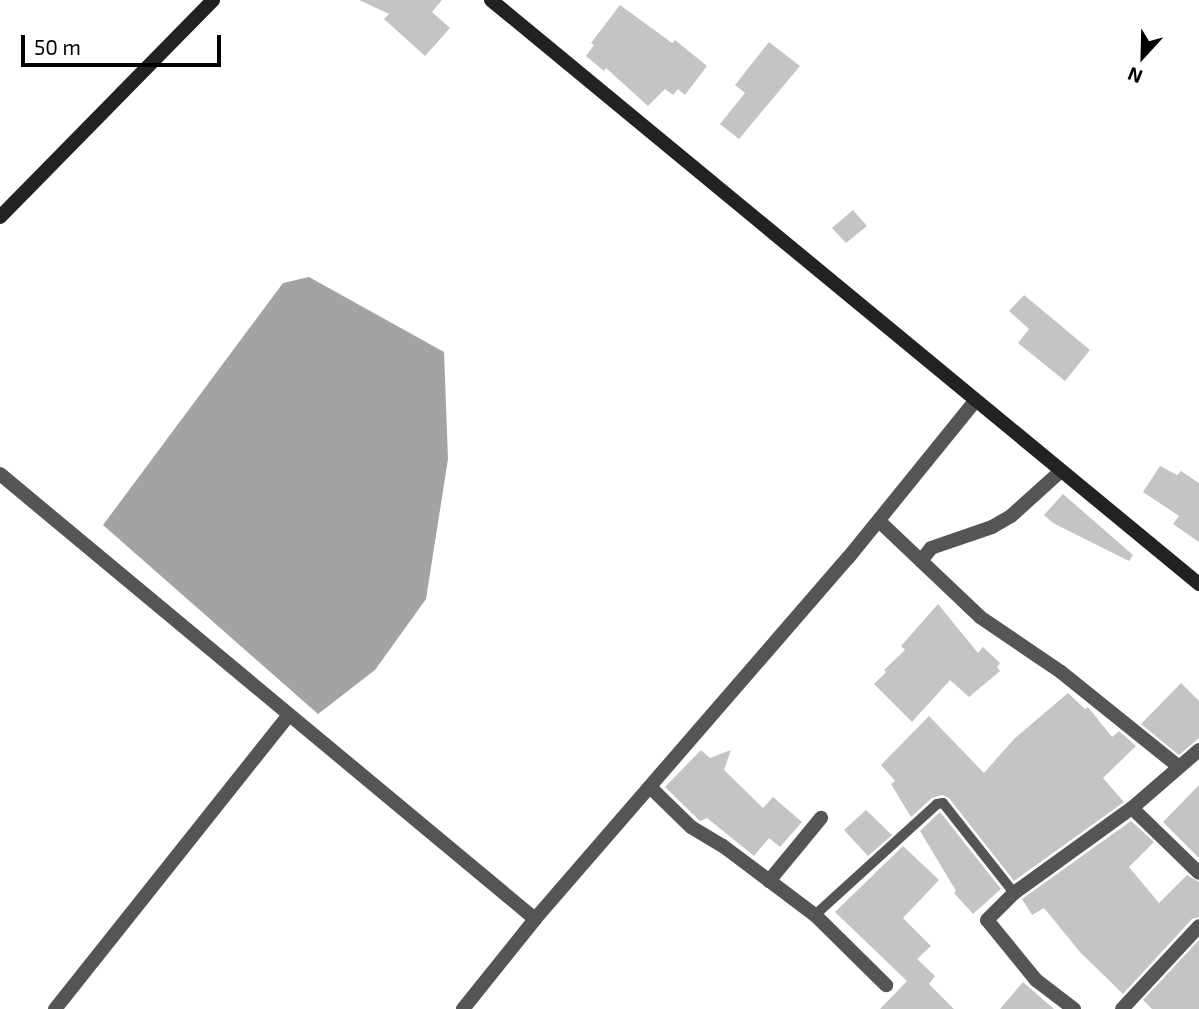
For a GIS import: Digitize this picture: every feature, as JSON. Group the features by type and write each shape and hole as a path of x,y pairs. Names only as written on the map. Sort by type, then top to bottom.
{"street":[{"path":"0,217 213,0"},
{"path":"491,0 1199,584"},
{"path":"463,1009 535,919 878,521 975,401"},
{"path":"921,561 931,548 992,527 1011,516 1060,471"},
{"path":"0,474 535,919"},
{"path":"878,521 980,617 1061,672 1179,767"},
{"path":"55,1009 288,716"},
{"path":"1073,1009 1036,981 987,920 1014,893 1132,808 1199,750"},
{"path":"650,787 691,827 723,846 815,915 886,985"},
{"path":"1132,808 1199,873"},
{"path":"769,881 821,818"},
{"path":"1122,1009 1199,926"}],"lane":[{"path":"815,915 937,804 943,803 1014,893"}],"shaded area":[{"path":"309,277 444,352 448,459 426,599 375,670 318,714 103,525 283,283"}],"building":[{"path":"359,0 442,0 432,12 450,28 425,56 384,19 389,14"},
{"path":"620,5 672,43 675,40 707,66 685,95 678,89 673,95 665,89 648,106 606,68 604,71 586,56 594,45 591,43"},
{"path":"769,42 800,66 739,139 720,124 745,93 735,85"},
{"path":"853,210 867,226 846,243 832,228"},
{"path":"1024,295 1090,350 1065,381 1018,343 1029,329 1009,311"},
{"path":"1160,466 1177,475 1181,471 1199,483 1199,542 1173,524 1179,516 1143,492"},
{"path":"1063,494 1133,555 1129,561 1053,523 1044,515"},
{"path":"938,604 978,653 983,647 1000,663 997,667 1000,671 969,697 950,680 912,722 874,684 905,650 901,646"},
{"path":"1181,683 1199,701 1199,738 1179,755 1141,724"},
{"path":"1068,693 1085,709 1088,707 1112,737 1119,731 1136,746 1103,778 1124,802 1014,881 949,798 942,795 932,798 911,817 891,784 895,781 881,765 929,716 984,773 1014,739"},
{"path":"701,750 710,758 731,750 724,770 763,808 773,797 802,822 780,847 769,838 754,856 707,818 700,821 665,787"},
{"path":"1199,785 1199,858 1163,822"},
{"path":"866,810 892,835 868,856 844,830"},
{"path":"940,812 1001,889 973,914 954,893 956,891 920,831"},
{"path":"1131,821 1154,842 1129,867 1159,903 1187,875 1199,882 1199,917 1192,919 1123,994 1080,952 1044,908 1032,915 1022,899"},
{"path":"903,846 939,880 903,918 931,946 917,959 935,976 929,984 954,1009 880,1009 907,981 835,912"},
{"path":"1199,940 1199,1009 1152,1009 1143,1000"},
{"path":"1023,982 1054,1009 1000,1009"}]}
